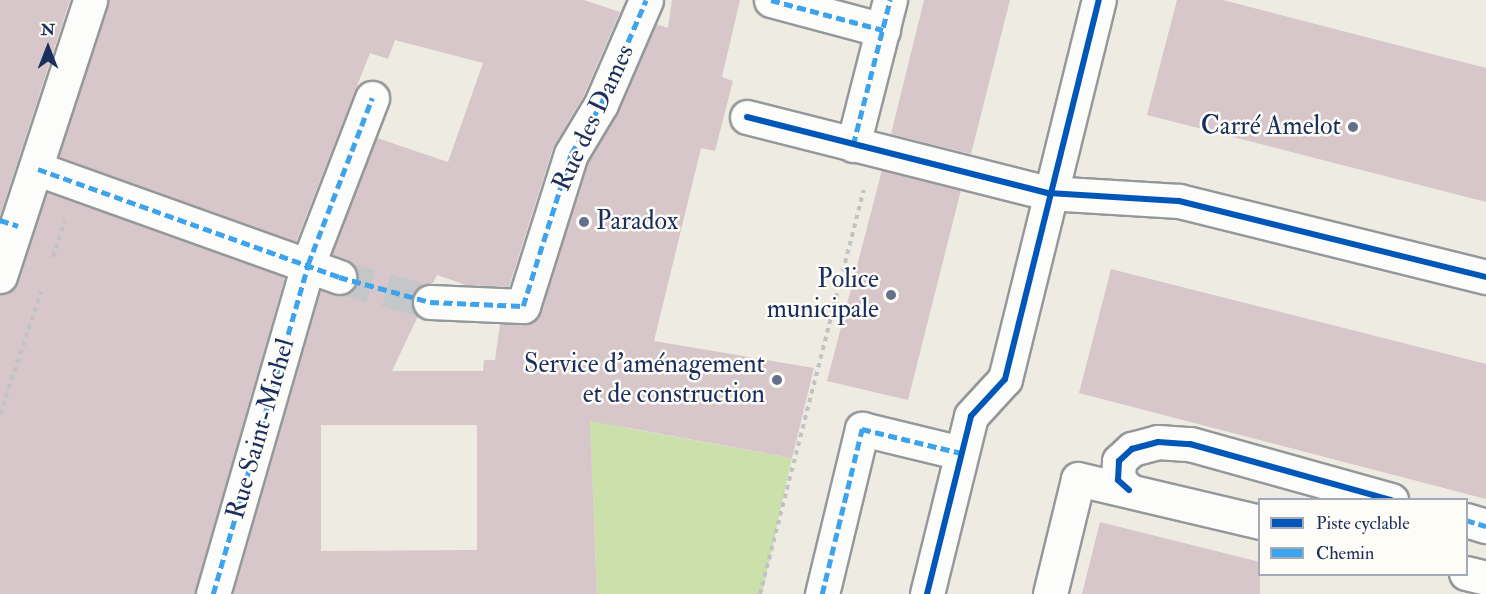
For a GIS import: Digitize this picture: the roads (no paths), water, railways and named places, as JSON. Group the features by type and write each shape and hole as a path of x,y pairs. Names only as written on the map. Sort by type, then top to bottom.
{"street":[{"path":"0,276 9,223 38,169 90,0"},
{"path":"771,0 886,15 864,147"},
{"path":"927,594 970,416 1005,379 1048,194 1099,0"},
{"name":"Rue des Dames","path":"430,302 524,306 571,154 601,104 643,1"},
{"name":"Rue Saint-Michel","path":"213,594 308,264 372,98"},
{"path":"747,117 1048,194 1179,201 1486,277"},
{"path":"38,169 339,276"},
{"path":"822,594 862,429 961,453"},
{"path":"1129,490 1118,480 1119,461 1132,449 1158,442 1191,444 1384,498"},
{"path":"1050,594 1078,479 1258,522"},
{"path":"1468,520 1486,526"},
{"path":"1468,573 1486,578"}],"tunnel":[{"path":"339,277 430,302"}],"place":[{"name":"Carré Amelot","path":"1353,127"},
{"name":"Paradox","path":"584,222"},
{"name":"Police municipale","path":"891,295"},
{"name":"Service d'aménagement et de construction","path":"777,380"}]}
